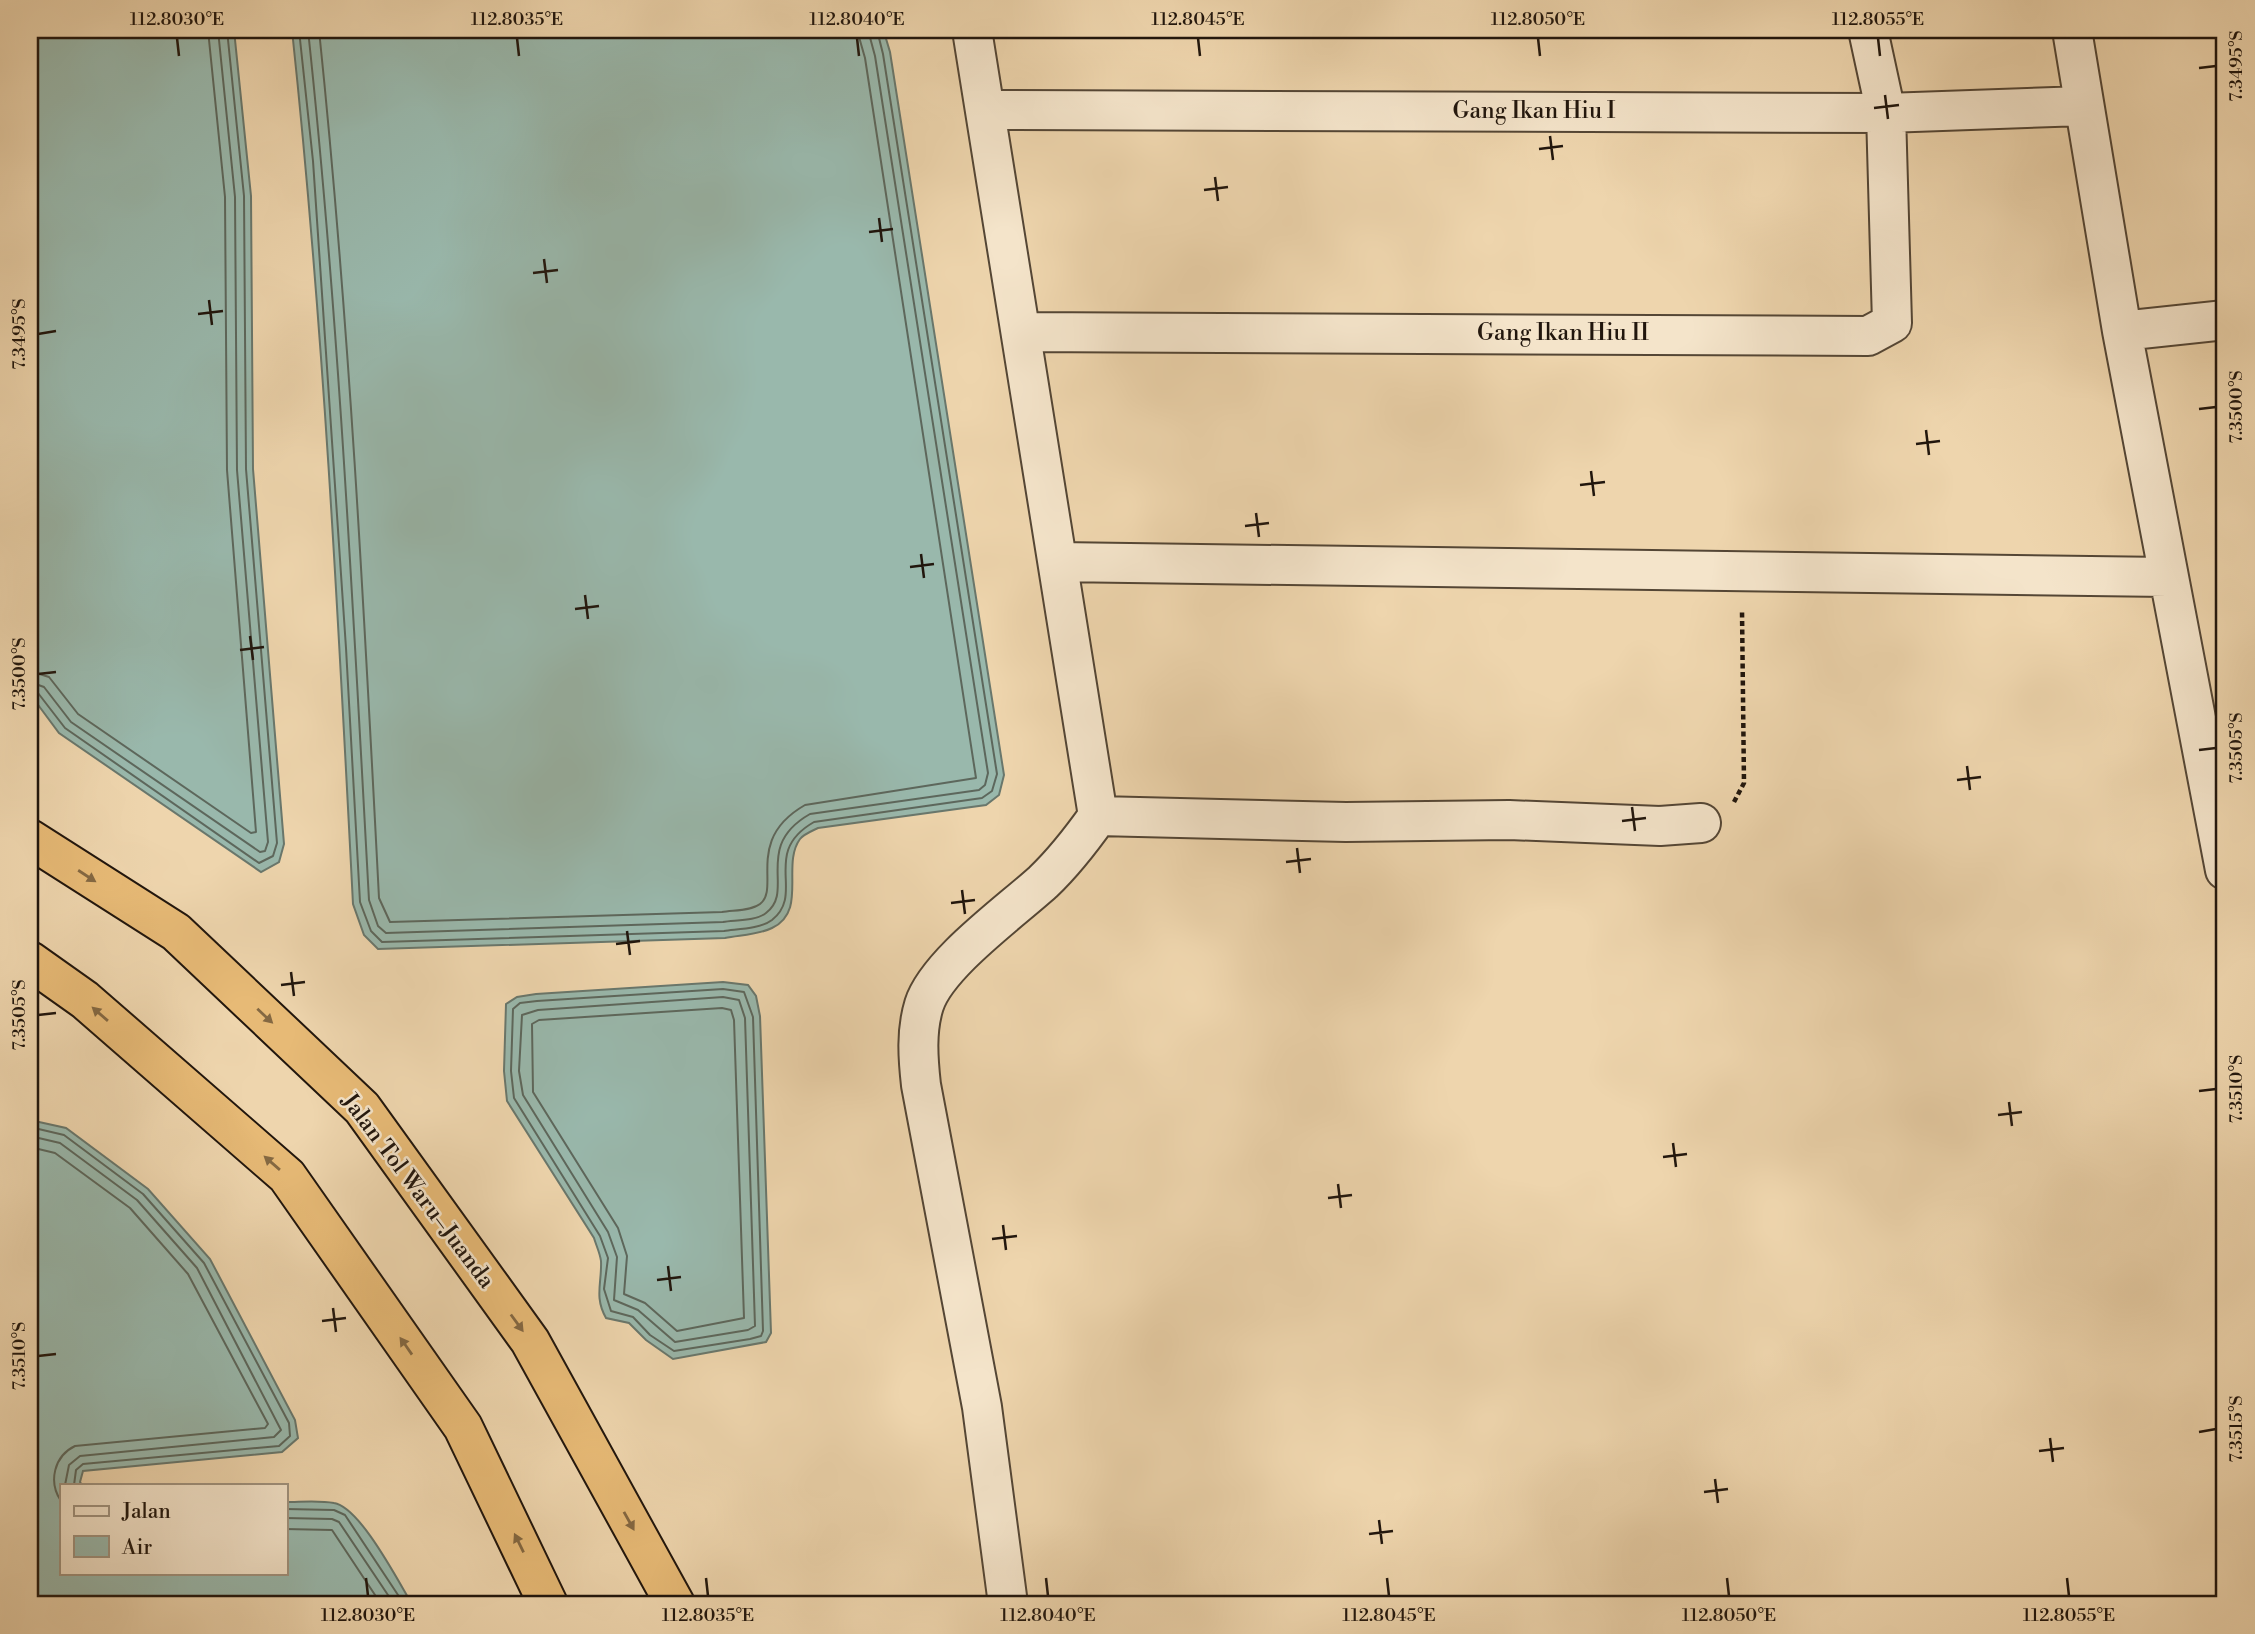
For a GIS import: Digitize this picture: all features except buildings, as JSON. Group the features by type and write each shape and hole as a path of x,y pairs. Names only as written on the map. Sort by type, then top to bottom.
{"highway":[{"name":"Jalan Tol Waru–Juanda","path":"30,839 176,932 362,1108 530,1341 675,1604"},
{"path":"30,961 85,1000 287,1175 463,1427 548,1604"}],"street":[{"path":"972,30 1098,816 1076,848 1045,880 949,965 925,1003 917,1048 921,1085 982,1406 1008,1604"},
{"path":"1868,30 1886,113"},
{"path":"2072,30 2122,331 2223,859"},
{"name":"Gang Ikan Hiu I","path":"985,110 1886,113 2084,106"},
{"name":"Gang Ikan Hiu II","path":"1021,332 1868,336 1892,323 1886,113"},
{"path":"2122,331 2220,320"},
{"path":"1058,562 2167,577"},
{"path":"1098,816 1346,822 1509,820 1660,826 1702,823"}],"path":[{"path":"1702,823 1721,815 1734,802 1744,783 1742,571"}],"water":[{"path":"30,30 234,30 251,196 253,469 284,844 279,862 261,872 59,733 30,694"},
{"path":"292,30 884,32 890,52 1004,775 999,795 986,805 818,828 808,833 800,839 795,850 789,911 783,920 772,928 755,933 725,938 378,949 364,935 353,904 321,357"},
{"path":"723,982 748,985 756,996 760,1016 771,1333 766,1342 673,1359 646,1340 629,1323 606,1318 602,1310 599,1297 601,1261 594,1238 507,1101 504,1071 506,1004 517,997 536,994"},
{"path":"30,1120 66,1128 148,1189 210,1259 295,1420 298,1438 282,1452 83,1471 81,1484 60,1484 60,1574 287,1574 287,1502 328,1502 344,1508 355,1517 388,1563 412,1604 30,1604"}]}
